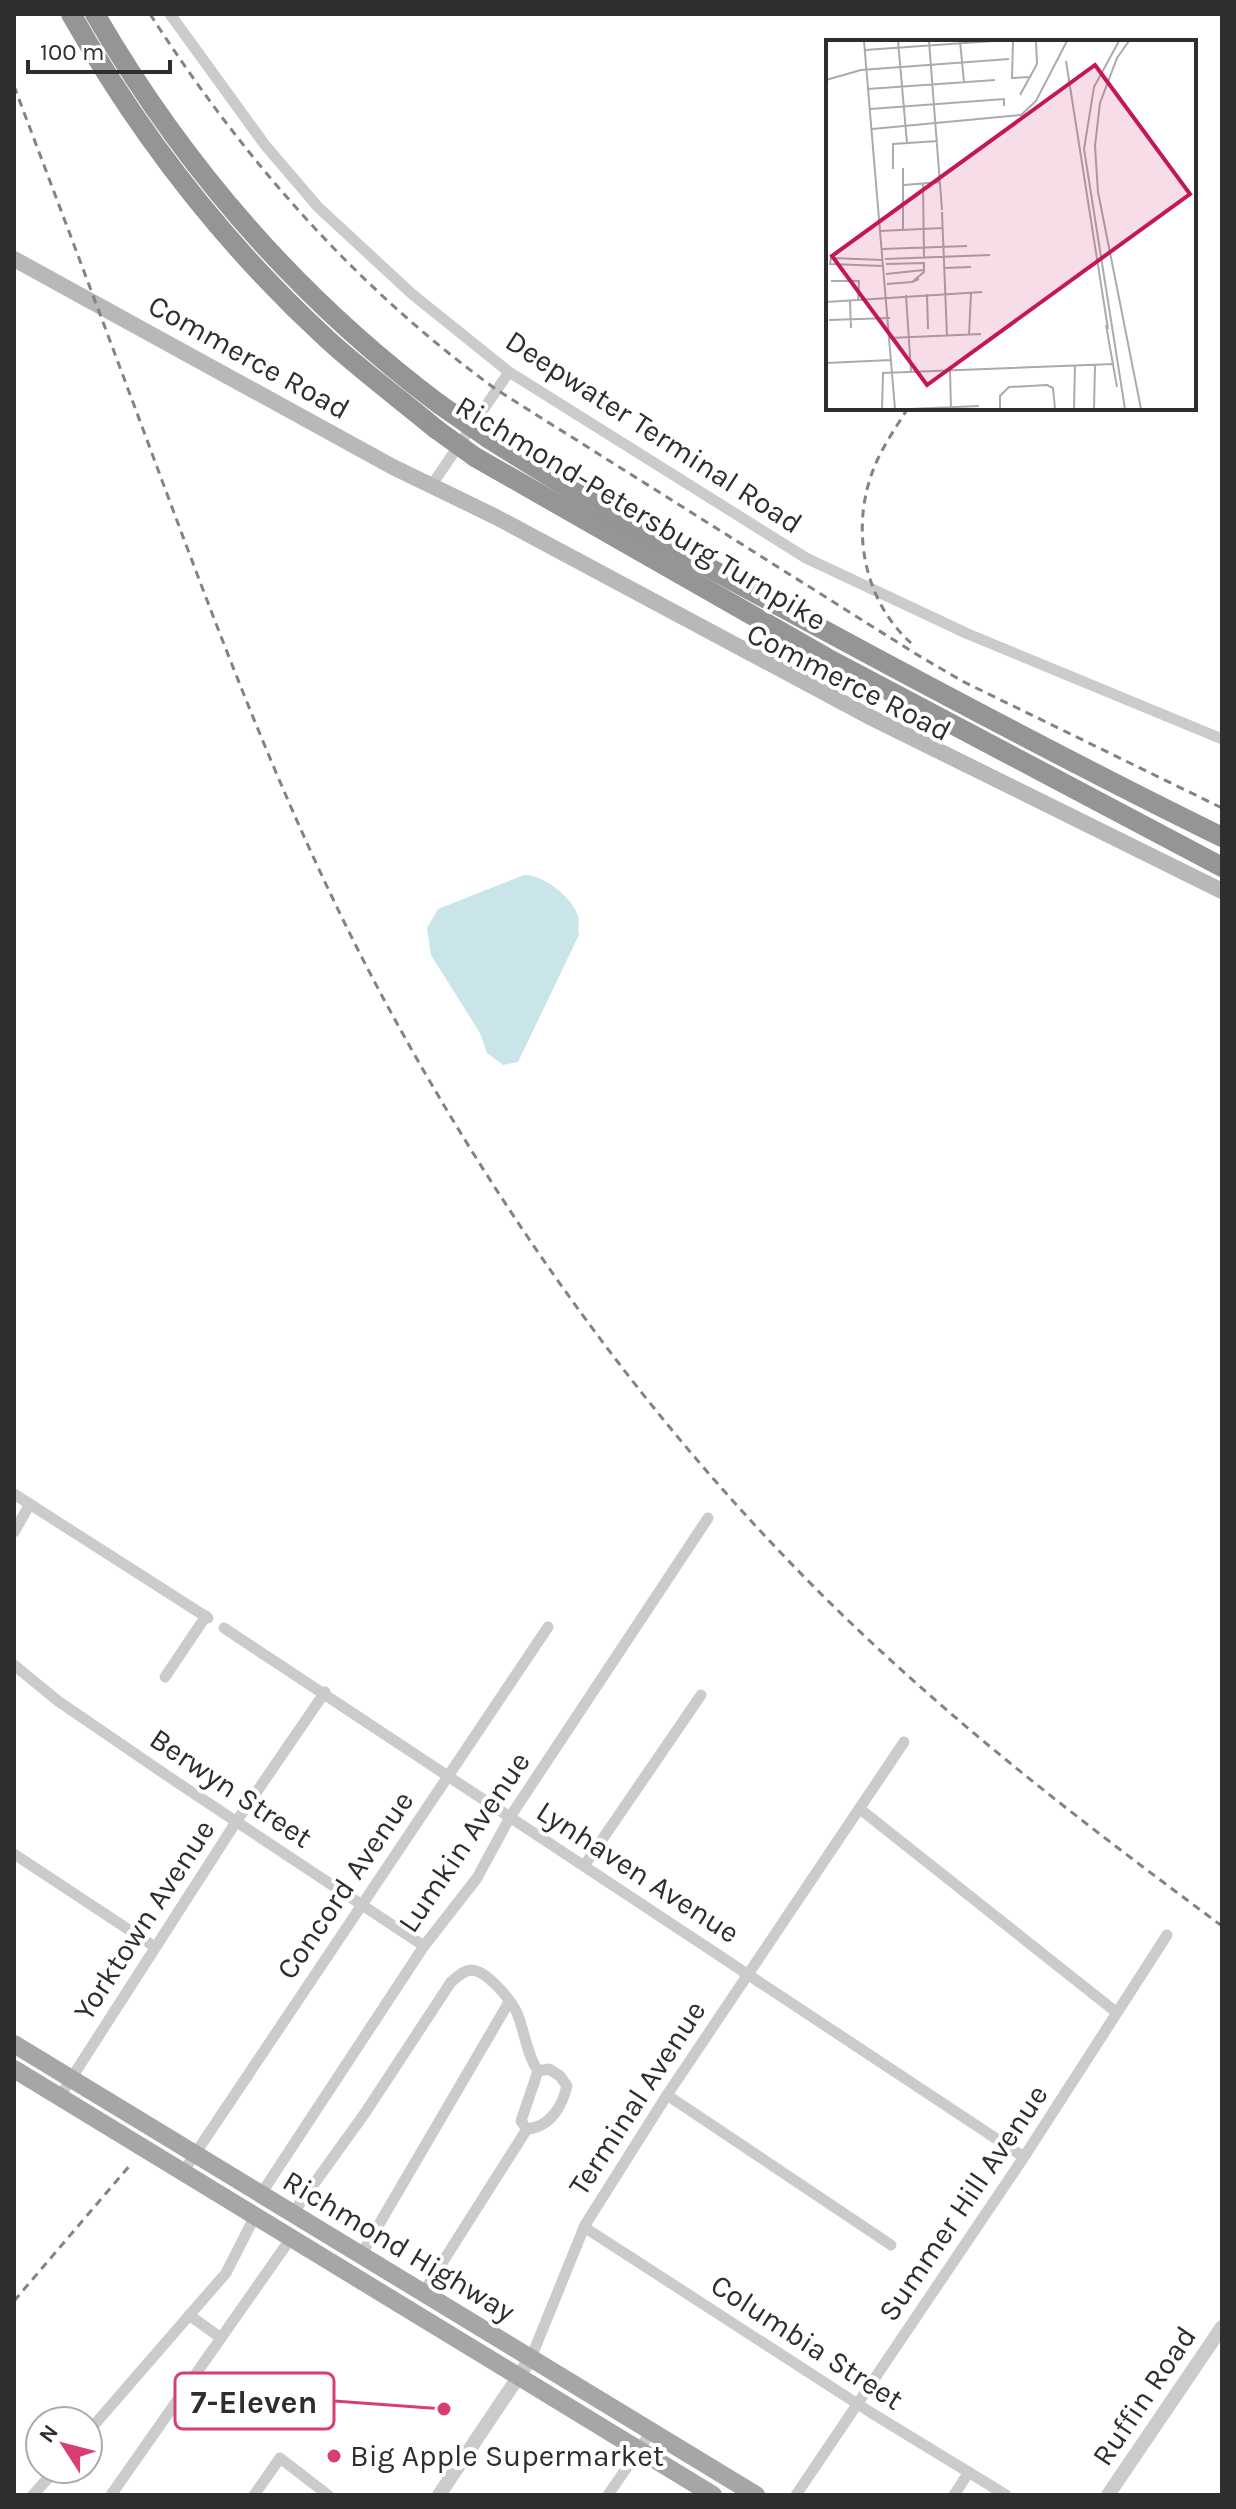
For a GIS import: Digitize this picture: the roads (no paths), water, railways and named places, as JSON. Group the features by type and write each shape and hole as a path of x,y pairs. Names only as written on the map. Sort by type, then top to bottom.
{"highway":[{"name":"Richmond-Petersburg Turnpike","path":"71,14 132,114 188,190 247,258 328,340 436,429 475,457 827,658 1222,867"},
{"name":"Richmond-Petersburg Turnpike","path":"95,14 129,72 241,221 314,298 439,404 563,487 749,590 1079,767 1222,837"}],"main road":[{"name":"Commerce Road","path":"14,259 431,486 868,716 1222,891"},
{"name":"Commerce Road","path":"460,501 484,519 811,696 1222,899"},
{"name":"Richmond Highway","path":"14,2044 756,2495"},
{"name":"Richmond Highway","path":"14,2069 713,2495"}],"street":[{"name":"Deepwater Terminal Road","path":"170,14 265,145 318,207 412,294 509,372 806,558 968,634 1222,739"},
{"path":"431,486 509,372"},
{"path":"14,1494 207,1617 165,1677"},
{"path":"14,1532 30,1504"},
{"name":"Lumkin Avenue","path":"261,2194 424,1946 477,1878 510,1817 708,1518"},
{"name":"Concord Avenue","path":"183,2172 548,1627"},
{"name":"Lynhaven Avenue","path":"224,1628 1024,2157"},
{"name":"Berwyn Street","path":"14,1665 58,1701 424,1946"},
{"name":"Yorktown Avenue","path":"60,2096 236,1822 325,1692"},
{"path":"584,1866 701,1695"},
{"name":"Terminal Avenue","path":"439,2495 531,2358 584,2227 667,2095 904,1742"},
{"path":"860,1809 1116,2012"},
{"path":"14,1854 155,1947"},
{"name":"Summer Hill Avenue","path":"796,2495 1024,2157 1167,1935"},
{"path":"293,2213 365,2113 451,1982 462,1973 479,1972 516,2010 530,2058 538,2071"},
{"path":"361,2255 509,2002"},
{"path":"423,2293 527,2129 545,2124 556,2113 567,2086 560,2076 549,2069 538,2071"},
{"path":"527,2129 521,2121 523,2107 538,2071"},
{"path":"667,2095 891,2245"},
{"path":"104,2413 226,2273 255,2216"},
{"name":"Columbia Street","path":"584,2227 857,2404 1006,2495"},
{"path":"111,2495 291,2238"},
{"path":"189,2315 221,2338"},
{"name":"Ruffin Road","path":"1108,2495 1222,2327"},
{"path":"608,2495 651,2432"},
{"path":"254,2495 280,2458 328,2495"},
{"path":"954,2495 969,2472"}],"water":[{"path":"524,875 540,878 564,895 578,916 579,935 518,1062 503,1065 487,1053 480,1033 431,955 427,928 438,909"}],"railway":[{"path":"150,14 224,120 306,218 397,309 445,351 497,390 962,681 1222,808"},
{"path":"14,86 209,604 292,808 388,1007 494,1186 552,1273 614,1357 748,1518 820,1593 975,1734 1097,1832 1222,1926"},
{"path":"907,410 883,448 872,473 866,495 863,541 872,586 882,607 911,643"},
{"path":"14,2301 131,2164"}],"place":[{"name":"7-Eleven","path":"444,2409"},
{"name":"Big Apple Supermarket","path":"334,2456"}]}
